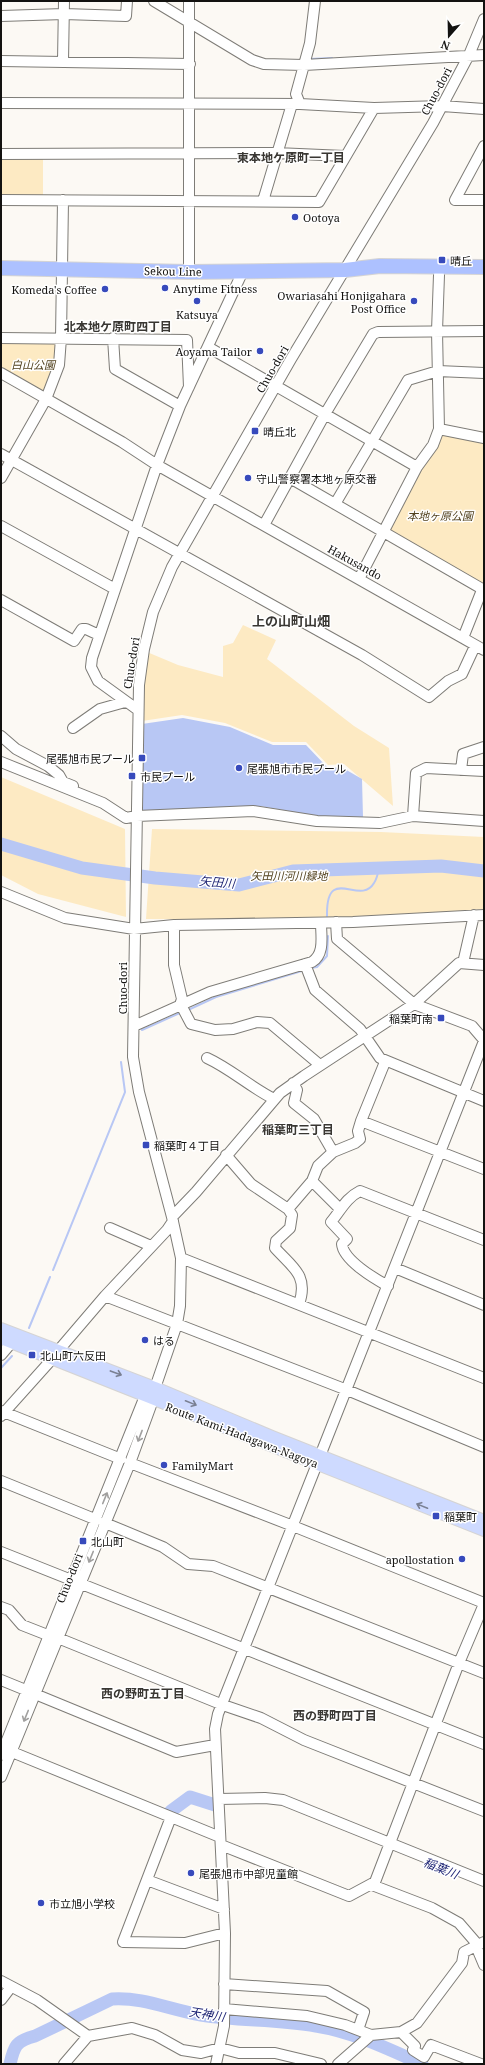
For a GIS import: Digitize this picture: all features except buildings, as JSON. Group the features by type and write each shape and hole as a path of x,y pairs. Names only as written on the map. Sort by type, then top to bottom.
{"highway":[{"name":"Sekou Line","path":"1,268 189,272 345,270 380,266 484,267"},
{"name":"Sekou Line","path":"345,270 376,276 484,275"}],"main road":[{"name":"Route Kami-Hadagawa-Nagoya","path":"1,1329 151,1395 319,1460 484,1521"},
{"name":"Route Kami-Hadagawa-Nagoya","path":"6,1340 55,1354"},
{"name":"Route Kami-Hadagawa-Nagoya","path":"319,1460 484,1530"}],"street":[{"path":"63,61 64,1"},
{"path":"1,16 64,14 126,16 127,1"},
{"path":"154,1 258,62 304,65 484,55"},
{"path":"189,1 189,272"},
{"path":"263,201 276,153 296,104 296,94 310,43 315,1"},
{"name":"Chuo-dori","path":"1,1776 4,1751 32,1693 125,1461 177,1324 180,1306 180,1258 172,1219 139,1092 133,1057 139,685 146,642 153,612 164,582 180,553 276,386 442,106 469,55 484,19"},
{"path":"1,61 190,64"},
{"path":"1,103 190,102 296,104 374,108 442,106 484,109"},
{"path":"1,200 319,202 374,108"},
{"path":"484,146 480,160 455,200 484,200"},
{"path":"1,154 276,153 345,156"},
{"path":"1,478 46,399 58,365 61,338 62,200"},
{"path":"138,710 105,688 94,675 91,667 92,658 157,465 180,406 243,271"},
{"path":"359,579 417,467 433,444 439,429 437,331 439,275"},
{"path":"264,525 325,414 373,334 378,332 484,331"},
{"path":"1,338 113,338 187,340 189,389"},
{"path":"113,338 115,369 180,406"},
{"path":"208,347 373,440 417,467"},
{"path":"335,504 408,380 438,371 484,373"},
{"name":"Hakusando","path":"1,373 122,442 157,465 480,648"},
{"path":"439,429 484,438"},
{"path":"1,454 362,655 429,697 448,681 462,674 480,648"},
{"path":"290,478 483,590 463,638"},
{"path":"1,526 115,589"},
{"path":"1,600 74,641 82,629 86,629 99,635"},
{"path":"73,728 100,708 125,702"},
{"path":"1,736 16,749 48,766 59,774 64,782 87,792 91,797"},
{"path":"461,770 463,754 484,747"},
{"path":"1,762 77,793 91,797 104,803 126,818 137,816 253,811 317,821 380,823 413,816 484,821"},
{"path":"413,816 416,773 426,768 484,771"},
{"path":"1,892 65,918 134,926 320,923 479,915 463,964"},
{"path":"216,2064 224,2026 225,1932 215,1745 215,1729 218,1714 223,1705 369,1332 418,1213 484,1041 472,1026 414,1004 337,939 336,922"},
{"path":"134,1026 182,1008 210,992 307,968 319,956 321,950 320,923"},
{"path":"174,925 173,954 182,999 182,1008 191,1024 216,1030 234,1029 257,1022 270,1023 320,1065"},
{"path":"4,1751 171,1817 220,1841 349,1896 372,1885 375,1882 414,1784 459,1663 484,1604 293,1526 2,1413 105,1296 167,1230 172,1219 274,1100 293,1083 364,1035 414,1004 459,963 484,965"},
{"path":"307,968 315,990 364,1035 380,1058 385,1062 484,1101"},
{"path":"207,1058 226,1068 274,1100"},
{"path":"288,1210 312,1181 318,1166 333,1152 355,1144 360,1139 358,1130 374,1084 385,1062"},
{"path":"293,1083 296,1090 294,1103 314,1119 333,1152"},
{"path":"361,1121 484,1169"},
{"path":"226,1155 251,1184 288,1210 292,1215 291,1224 276,1241 275,1248 301,1277 303,1287 299,1304"},
{"path":"312,1181 340,1209"},
{"path":"388,1286 357,1265 342,1248 342,1244 347,1239 331,1222 340,1209 354,1194 360,1191 484,1240"},
{"path":"110,1228 151,1246"},
{"path":"180,1258 484,1378"},
{"path":"396,1268 484,1305"},
{"path":"105,1296 347,1390 484,1447"},
{"path":"1,1356 6,1340"},
{"path":"1,1481 163,1547 188,1564 213,1566 484,1673"},
{"path":"1,1552 484,1744"},
{"path":"1,1607 9,1610 22,1625 223,1705 261,1718 304,1740 484,1811"},
{"path":"1,1680 176,1752 215,1745"},
{"path":"219,1799 265,1798 283,1800 484,1881"},
{"path":"171,1817 123,1942 185,1943 225,1932"},
{"path":"147,1880 224,1909"},
{"path":"372,1885 432,1908 459,1923 479,1944 484,1965"},
{"path":"338,2064 357,2046 371,2036 401,2032 417,2023 462,1963 464,1952 479,1944"},
{"path":"1,1981 37,2000 88,2036"},
{"path":"224,1984 327,1991 364,2012 358,2030"},
{"path":"1,2000 11,1987"},
{"path":"224,2010 307,2016 327,2020 371,2036"},
{"path":"64,2064 88,2036 132,2028 155,2036 182,2050 201,2053 220,2048 239,2053 275,2053 321,2064"},
{"path":"401,2032 415,2046 412,2050 424,2057 431,2045 481,2064"}],"green space":[{"path":"1,159 43,159 43,198 1,196"},
{"name":"白山公園","path":"1,343 55,344 55,364 45,396 1,371"},
{"name":"本地ヶ原公園","path":"439,429 484,438 484,590 383,532"},
{"path":"243,625 276,640 267,659 354,726 389,748 393,806 344,764 328,765 306,742 272,742 225,723 182,715 142,721 147,652 178,665 223,677 223,646 233,643"},
{"path":"1,777 125,829 126,917 38,894 1,875"},
{"name":"矢田川河川緑地","path":"152,829 381,832 484,837 484,909 345,920 146,919"}],"water":[{"name":"尾張旭市市民プール","path":"183,718 230,727 273,745 306,745 327,767 343,768 362,779 363,817 317,816 260,806 142,811 142,724"}],"waterway":[{"path":"309,59 332,58"},
{"name":"矢田川","path":"1,844 82,868 155,878 239,885 293,871 441,866 484,871"},
{"path":"327,916 328,900 332,892 338,889 361,891 368,889 374,883 379,868"},
{"path":"311,968 317,967 327,956 328,936"},
{"path":"188,1010 216,997 305,970"},
{"path":"142,1030 182,1012"},
{"path":"53,1270 125,1092 121,1062"},
{"path":"29,1328 50,1277"},
{"path":"1,1368 12,1356"},
{"name":"稲葉川","path":"171,1811 190,1797 215,1805"},
{"name":"天神川","path":"10,2064 13,2053 20,2042 112,1999 135,2000 201,2015 287,2022 330,2029 344,2032 422,2064"}],"place":[{"name":"Ootoya","path":"295,217"},
{"name":"晴丘","path":"442,260"},
{"name":"Anytime Fitness","path":"165,288"},
{"name":"Komeda's Coffee","path":"105,289"},
{"name":"Katsuya","path":"197,301"},
{"name":"Owariasahi Honjigahara Post Office","path":"414,301"},
{"name":"Aoyama Tailor","path":"260,351"},
{"name":"晴丘北","path":"255,431"},
{"name":"守山警察署本地ヶ原交番","path":"248,478"},
{"name":"尾張旭市民プール","path":"142,758"},
{"name":"尾張旭市市民プール","path":"239,768"},
{"name":"市民プール","path":"132,776"},
{"name":"稲葉町南","path":"441,1018"},
{"name":"稲葉町４丁目","path":"146,1145"},
{"name":"はる","path":"145,1340"},
{"name":"北山町六反田","path":"32,1355"},
{"name":"FamilyMart","path":"164,1465"},
{"name":"稲葉町","path":"436,1516"},
{"name":"北山町","path":"83,1541"},
{"name":"apollostation","path":"462,1559"},
{"name":"尾張旭市中部児童館","path":"191,1873"},
{"name":"市立旭小学校","path":"41,1903"}],"district":[{"name":"東本地ケ原町一丁目","path":"291,157"},
{"name":"北本地ケ原町四丁目","path":"118,326"},
{"name":"上の山町山畑","path":"291,621"},
{"name":"稲葉町三丁目","path":"298,1129"},
{"name":"西の野町五丁目","path":"143,1693"},
{"name":"西の野町四丁目","path":"335,1715"}]}
